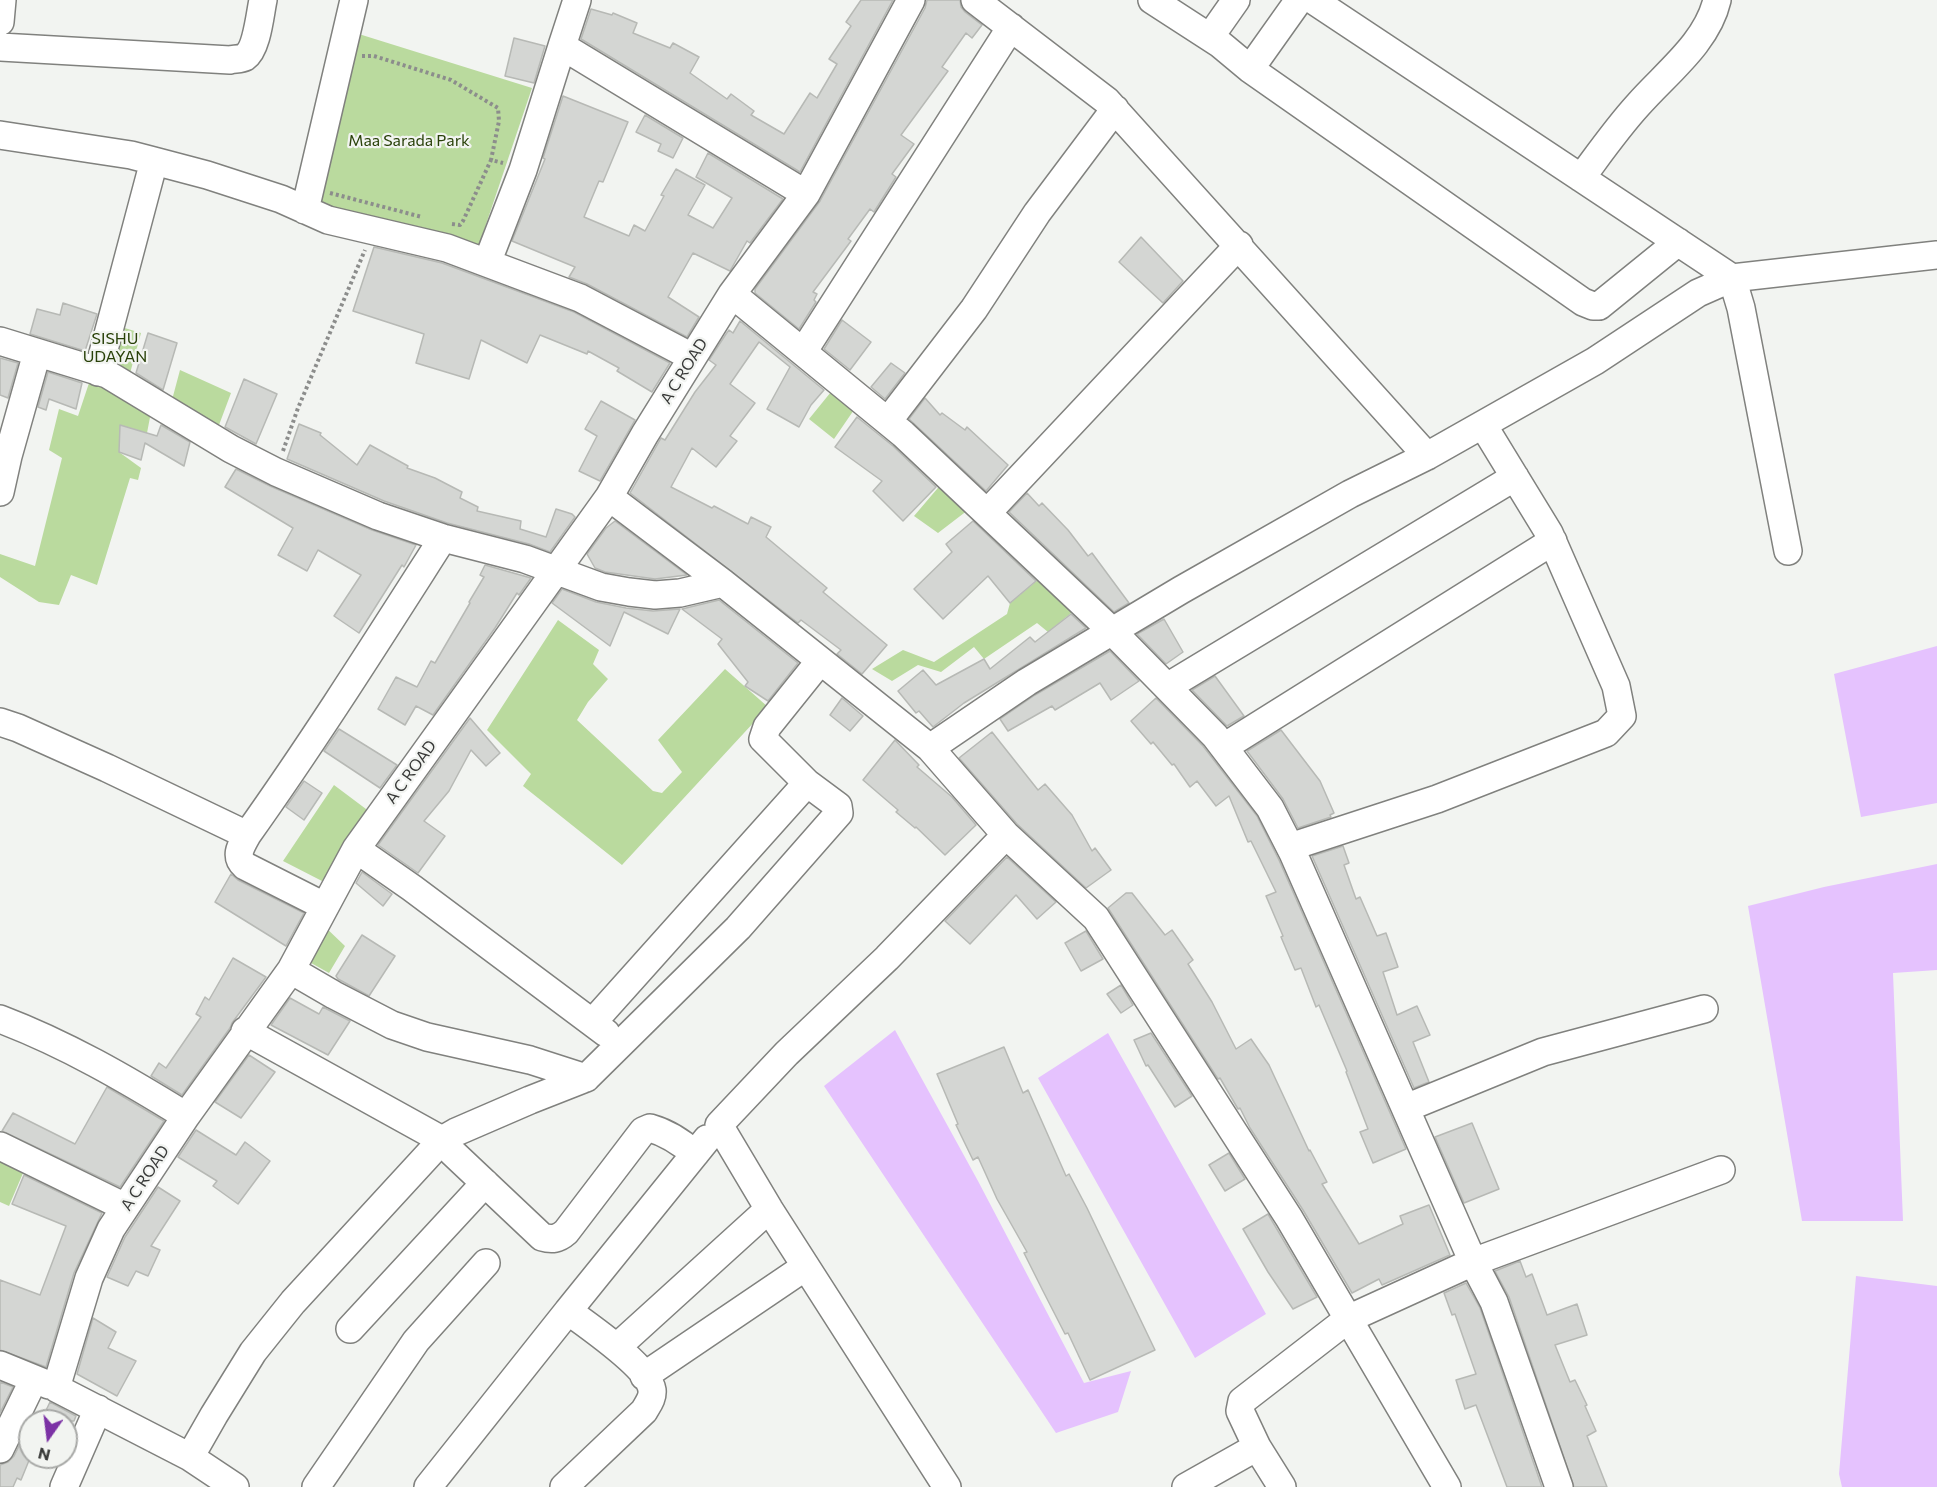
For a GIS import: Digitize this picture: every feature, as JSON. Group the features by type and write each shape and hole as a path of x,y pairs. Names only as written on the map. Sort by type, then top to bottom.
{"street":[{"path":"0,22 2,0"},
{"path":"0,47 230,60 242,58 251,50 263,0"},
{"path":"305,210 354,0"},
{"path":"487,263 523,170 577,0"},
{"name":"A C ROAD","path":"0,1449 45,1383 111,1228 245,1031 291,970 356,849 609,497 645,434 732,294 806,194 911,0"},
{"path":"975,0 1115,109 1427,456"},
{"path":"1152,0 1210,37 1250,69 1583,302 1599,306 1678,242"},
{"path":"1210,37 1236,0"},
{"path":"1250,69 1299,0"},
{"path":"1312,0 1732,278 1741,308 1788,551"},
{"path":"1581,178 1636,107 1698,40 1710,23 1717,0"},
{"path":"803,352 1011,27"},
{"path":"562,46 806,194"},
{"path":"888,420 974,309 1037,213 1115,109"},
{"path":"0,135 131,155 207,175 281,199 328,220 447,248 580,298 693,357"},
{"path":"98,372 154,161"},
{"path":"987,513 1239,245"},
{"path":"930,748 1027,682 1112,631 1350,494 1427,456 1595,362 1698,293 1732,278 1937,255"},
{"path":"732,294 888,420 1112,631 1224,747 1270,808 1290,847 1473,1262 1494,1302 1559,1487"},
{"path":"0,341 120,381 231,449 276,472 378,516 442,538 525,559 601,587 654,595 680,593 723,584"},
{"path":"0,492 37,352"},
{"path":"1290,847 1437,799 1606,733 1622,716 1616,686 1553,541 1483,425"},
{"path":"1167,687 1515,477"},
{"path":"609,497 930,748 1006,836 1096,918 1289,1218 1447,1487"},
{"path":"324,906 245,866 238,856 247,835 361,669 442,538"},
{"path":"1224,747 1553,541"},
{"path":"190,1457 213,1414 260,1344 293,1302 442,1140 488,1118 586,1078 738,928 836,818 840,810 838,806 807,783 763,739 767,727 820,661"},
{"path":"0,722 107,768 247,835"},
{"path":"592,1022 807,783"},
{"path":"428,1487 719,1125 787,1053 887,958 1006,836"},
{"path":"356,849 412,888 621,1045"},
{"path":"291,970 392,1025 427,1037 530,1060 586,1078"},
{"path":"1406,1108 1543,1052 1704,1009"},
{"path":"0,1019 39,1034 95,1063 186,1116"},
{"path":"245,1031 442,1140 542,1237 549,1239 560,1237 566,1232 643,1131 650,1128 662,1131 695,1154"},
{"path":"719,1125 805,1267 946,1487"},
{"path":"0,1146 125,1207"},
{"path":"1282,1487 1257,1447 1240,1411 1242,1401 1348,1319 1473,1262 1721,1170"},
{"path":"350,1329 485,1183"},
{"path":"617,1347 769,1209"},
{"path":"315,1487 416,1341 486,1263"},
{"path":"644,1376 805,1267"},
{"path":"564,1487 648,1406 652,1398 650,1382 617,1347 568,1311"},
{"path":"0,1365 45,1383 98,1409 190,1457 235,1487"},
{"path":"64,1487 98,1409"},
{"path":"1186,1487 1257,1447"}],"path":[{"path":"356,63 360,57 366,55 420,69 452,80 498,108 499,121 491,160 463,221 460,225 444,222"},
{"path":"491,160 523,170"},
{"path":"324,187 326,192 423,217"},
{"path":"276,472 298,408 373,231"}],"green space":[{"name":"Maa Sarada Park","path":"346,30 532,88 477,251 301,202"},
{"name":"SISHU UDAYAN","path":"102,321 141,333 129,377 87,361"},
{"path":"180,370 231,393 219,425 172,400"},
{"path":"89,383 113,389 151,412 147,433 120,425 119,452 141,468 138,480 130,478 97,585 71,575 59,605 39,602 0,577 0,554 35,566 62,458 49,450 59,409 78,416"},
{"path":"835,387 858,404 834,439 809,419"},
{"path":"943,482 968,510 938,533 914,516"},
{"path":"1039,579 1075,610 1048,632 1037,623 984,659 974,647 941,672 918,665 892,681 872,669 903,650 934,662 1007,614 1010,603"},
{"path":"558,620 599,650 593,664 608,679 588,702 577,720 653,791 662,793 682,772 658,740 725,669 768,707 622,865 523,786 531,774 487,730"},
{"path":"334,785 370,812 322,881 283,861"},
{"path":"323,925 345,946 329,973 304,959"},
{"path":"0,1152 26,1166 9,1206 0,1202"}],"shaded area":[{"path":"1937,646 1937,803 1861,817 1834,674"},
{"path":"1937,864 1937,970 1893,973 1903,1221 1802,1221 1748,906 1824,887"},
{"path":"895,1030 978,1181 1084,1383 1131,1371 1118,1412 1056,1433 824,1086"},
{"path":"1108,1033 1266,1314 1195,1358 1038,1078"},
{"path":"1856,1276 1937,1286 1937,1487 1842,1487 1839,1474"}],"building":[{"path":"861,0 893,0 800,172 581,39 591,9 612,15 613,13 637,23 633,33 670,48 673,43 699,57 690,73 727,99 731,94 754,111 751,115 784,134 810,93 817,98 837,64 829,59 851,26 846,22"},
{"path":"927,0 960,0 965,12 982,25 972,38 966,33 942,67 948,71 901,135 914,144 892,174 896,177 874,212 870,209 848,239 851,241 813,292 817,294 814,300 816,302 799,329 755,293 755,289 820,201 925,8"},
{"path":"514,38 545,46 534,83 505,76"},
{"path":"563,96 628,122 603,182 599,181 584,217 629,236 634,225 645,231 676,169 705,185 688,215 713,228 732,198 696,177 708,153 783,199 750,243 747,241 730,271 693,253 668,297 699,317 687,337 587,284 569,277 575,267 512,241 545,159 543,158"},
{"path":"645,115 683,138 673,158 658,151 661,144 636,132"},
{"path":"1141,237 1183,281 1163,303 1119,262"},
{"path":"374,247 442,263 574,312 670,363 652,392 617,371 619,368 588,351 587,354 540,335 527,363 481,340 469,379 416,363 424,334 353,311"},
{"path":"63,303 97,314 85,351 30,334 37,309 60,315"},
{"path":"842,320 871,342 850,370 824,349"},
{"path":"740,321 824,390 811,405 799,427 767,409 790,367 759,342 730,384 755,403 730,436 737,441 716,467 692,448 671,487 748,524 751,517 771,527 766,537 827,588 823,592 887,645 862,674 837,654 841,650 801,620 798,623 630,493 661,438 665,440 695,392 716,365 709,360 729,330 733,333"},
{"path":"148,333 177,343 163,390 136,373"},
{"path":"0,358 18,363 8,398 0,395"},
{"path":"891,363 905,373 885,399 871,387"},
{"path":"48,372 82,383 76,409 49,399 46,410 38,407"},
{"path":"244,379 277,394 256,444 225,427"},
{"path":"925,398 940,415 942,413 965,430 967,427 1008,465 986,491 909,419"},
{"path":"601,401 635,420 600,481 579,471 597,436 585,429"},
{"path":"857,417 893,446 936,487 903,521 873,491 882,481 835,447"},
{"path":"299,424 321,433 320,435 357,465 370,445 408,466 407,468 435,478 462,492 460,498 478,507 477,511 521,521 520,529 546,537 556,509 575,517 550,552 529,544 447,523 384,501 287,459"},
{"path":"120,425 157,436 161,425 190,442 184,466 145,443 141,460 119,452"},
{"path":"236,469 372,530 416,545 404,567 402,565 359,633 334,616 361,575 318,550 307,571 278,555 293,528 225,487"},
{"path":"1027,493 1039,506 1042,503 1068,530 1088,556 1092,553 1129,603 1114,612 1009,512"},
{"path":"615,521 687,575 655,579 605,572 595,568 587,554 606,528"},
{"path":"973,521 1036,581 1010,603 988,576 943,619 914,589 952,552 946,544"},
{"path":"485,565 531,578 519,595 517,593 433,715 416,706 405,725 378,709 396,677 417,687 431,661 435,663 484,577 480,575"},
{"path":"562,589 596,602 626,608 653,611 680,609 668,634 624,612 610,646 552,603"},
{"path":"719,600 798,663 768,701 745,686 748,682 718,644 722,639 682,609"},
{"path":"1071,614 1086,628 964,703 933,727 919,711 916,713 898,691 923,670 936,685 984,659 990,669 1030,637 1035,642"},
{"path":"1164,619 1183,652 1166,664 1137,634"},
{"path":"1110,651 1139,681 1111,700 1100,683 1055,710 1052,706 1008,731 1000,719 1035,695"},
{"path":"1215,676 1244,716 1227,726 1192,690"},
{"path":"842,698 863,716 850,731 830,715"},
{"path":"1156,698 1203,746 1257,816 1279,860 1406,1149 1373,1163 1360,1132 1368,1129 1347,1071 1319,1005 1316,1007 1301,968 1295,970 1266,896 1276,892 1251,841 1248,842 1229,796 1216,806 1197,781 1190,787 1174,764 1172,765 1153,742 1151,744 1131,721"},
{"path":"470,718 500,753 486,766 471,750 449,791 424,821 445,836 418,873 378,845"},
{"path":"339,729 397,765 380,788 324,751"},
{"path":"1281,730 1320,781 1334,813 1330,815 1331,817 1298,828 1283,799 1247,751"},
{"path":"992,732 1038,790 1045,784 1072,815 1092,851 1095,848 1111,870 1086,888 1017,824 959,758"},
{"path":"895,740 919,765 917,767 952,797 976,825 945,855 863,780"},
{"path":"304,781 322,793 304,820 286,807"},
{"path":"1343,846 1349,863 1344,865 1356,899 1360,897 1377,936 1386,933 1398,967 1383,972 1397,1015 1417,1006 1430,1035 1413,1042 1429,1082 1414,1088 1312,856"},
{"path":"1007,857 1056,902 1037,919 1016,895 970,944 945,921"},
{"path":"362,872 392,894 383,906 356,883"},
{"path":"231,874 238,880 304,913 286,946 215,902"},
{"path":"1126,893 1132,893 1165,935 1172,930 1193,960 1188,964 1212,1002 1236,1049 1251,1039 1269,1065 1309,1151 1327,1182 1322,1184 1359,1244 1403,1224 1400,1216 1429,1205 1450,1255 1382,1285 1379,1279 1352,1293 1303,1210 1250,1128 1240,1108 1238,1109 1220,1078 1218,1079 1108,908"},
{"path":"1086,931 1103,959 1081,971 1065,943"},
{"path":"362,935 395,956 369,996 336,976"},
{"path":"233,958 266,977 182,1095 151,1076 159,1063 166,1068 201,1017 196,1014 205,997 209,1000"},
{"path":"1121,985 1133,1005 1121,1013 1107,994"},
{"path":"290,998 319,1014 323,1007 350,1021 328,1055 271,1025"},
{"path":"1151,1033 1192,1096 1175,1107 1148,1065 1146,1066 1134,1040"},
{"path":"1004,1047 1023,1093 1028,1090 1066,1176 1069,1174 1087,1208 1155,1350 1090,1380 1068,1333 1065,1334 1043,1291 1024,1253 1027,1252 997,1199 978,1157 973,1160 956,1125 958,1124 937,1074"},
{"path":"249,1055 275,1072 241,1118 215,1102"},
{"path":"107,1087 164,1121 120,1187 2,1131 13,1113 75,1144"},
{"path":"1472,1123 1499,1189 1464,1203 1435,1137"},
{"path":"196,1130 236,1155 245,1142 270,1161 238,1204 213,1186 217,1181 178,1157"},
{"path":"1229,1153 1245,1179 1225,1191 1209,1165"},
{"path":"24,1175 102,1213 74,1273 46,1367 0,1350 0,1280 40,1295 66,1226 12,1204"},
{"path":"158,1187 180,1201 151,1246 160,1250 148,1276 136,1271 128,1286 107,1277 125,1237"},
{"path":"1268,1214 1317,1297 1293,1309 1243,1229"},
{"path":"1520,1261 1526,1277 1532,1274 1547,1315 1577,1304 1587,1335 1555,1345 1570,1382 1575,1380 1587,1405 1585,1406 1596,1431 1587,1436 1607,1487 1574,1487 1509,1297 1495,1271"},
{"path":"1466,1283 1480,1308 1542,1487 1507,1487 1476,1405 1465,1409 1456,1380 1476,1374 1455,1314 1452,1315 1444,1293"},
{"path":"93,1318 116,1332 108,1348 136,1361 117,1396 77,1374"},
{"path":"0,1382 13,1387 0,1413"},
{"path":"50,1402 63,1409 47,1409"},
{"path":"18,1448 18,1469 26,1469 21,1480 17,1478 13,1487 0,1487 0,1465 8,1462"}]}
